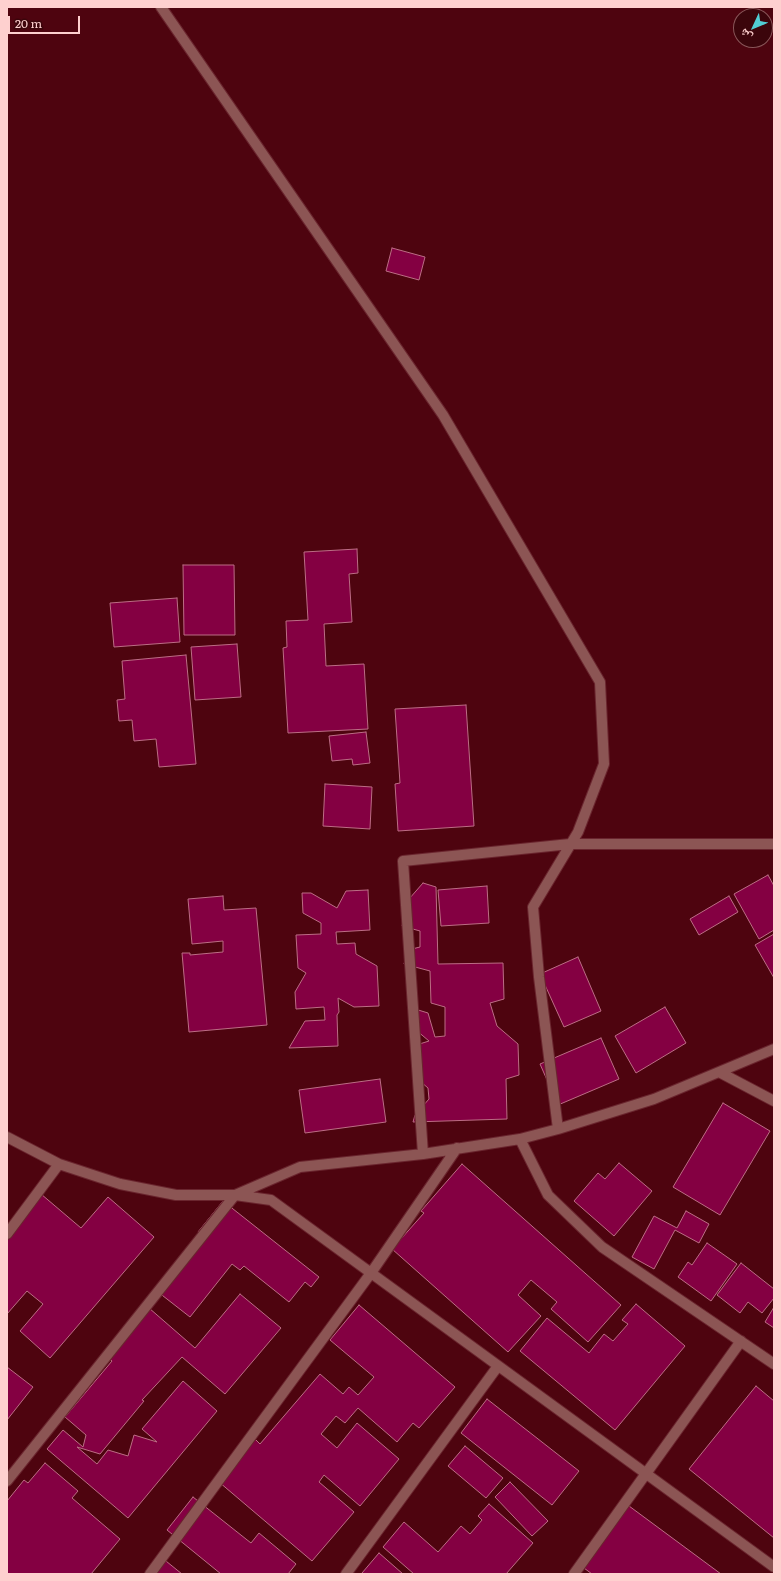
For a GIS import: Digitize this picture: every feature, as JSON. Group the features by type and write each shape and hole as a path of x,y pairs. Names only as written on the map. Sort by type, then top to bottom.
{"street":[{"path":"161,7 443,414 600,682 604,764 578,832 533,907 539,977 558,1129"},
{"path":"423,1154 403,861 570,844 774,844"},
{"path":"7,1481 235,1195 300,1166 423,1154 520,1139 558,1129 654,1099 774,1049"},
{"path":"719,1072 774,1101"},
{"path":"7,1137 59,1164 120,1184 176,1195 235,1195 271,1200 774,1567"},
{"path":"520,1139 548,1195 602,1247 774,1364"},
{"path":"150,1574 371,1273 457,1148"},
{"path":"7,1234 59,1164"},
{"path":"574,1574 741,1342"},
{"path":"346,1574 498,1366"}],"building":[{"path":"392,248 425,257 419,280 386,271"},
{"path":"357,549 358,573 349,574 352,622 324,624 326,666 364,664 368,729 288,733 283,648 287,647 286,621 308,620 304,552"},
{"path":"183,565 234,565 235,635 184,635"},
{"path":"177,598 180,642 114,647 110,603"},
{"path":"237,644 241,697 195,700 191,647"},
{"path":"186,655 196,764 159,767 156,739 134,741 132,720 119,721 117,700 125,699 122,661"},
{"path":"466,705 474,826 398,831 395,784 400,783 395,709"},
{"path":"366,732 370,763 353,765 352,759 332,761 329,736"},
{"path":"325,784 372,787 370,829 323,826"},
{"path":"768,875 774,886 774,930 759,939 734,894"},
{"path":"423,883 436,887 438,964 503,963 504,999 490,1003 497,1026 518,1044 519,1075 506,1079 507,1119 413,1122 415,1115 429,1099 428,1088 414,1076 413,1046 429,1041 410,1025 415,1009 428,1013 435,1037 445,1036 445,1007 431,1003 430,971 404,964 408,950 420,947 420,931 402,926 409,899"},
{"path":"487,886 489,923 441,926 438,890"},
{"path":"368,890 370,930 336,932 337,944 355,943 356,954 377,966 379,1006 354,1007 338,998 338,1046 289,1048 305,1021 325,1020 324,1007 296,1009 295,992 306,973 298,968 296,935 321,934 321,923 303,913 302,893 311,893 337,908 346,891"},
{"path":"223,896 224,910 256,908 267,1025 189,1032 182,953 190,953 190,955 223,952 223,941 192,944 188,899"},
{"path":"729,896 738,912 699,935 690,919"},
{"path":"774,934 774,978 755,945"},
{"path":"578,957 601,1011 564,1027 540,974"},
{"path":"665,1007 686,1043 636,1073 615,1036"},
{"path":"601,1038 619,1079 558,1105 540,1064"},
{"path":"380,1079 386,1122 305,1133 299,1090"},
{"path":"723,1103 770,1131 720,1215 673,1187"},
{"path":"619,1163 652,1191 614,1236 574,1201 598,1173 605,1179"},
{"path":"462,1164 621,1305 588,1342 551,1309 557,1302 531,1280 518,1295 541,1316 508,1352 392,1249 424,1213 421,1211"},
{"path":"41,1194 81,1228 108,1197 154,1237 50,1358 20,1331 43,1304 27,1291 7,1314 7,1233"},
{"path":"223,1201 319,1277 311,1287 305,1282 289,1302 244,1266 240,1270 232,1264 190,1317 158,1292 203,1236 198,1232"},
{"path":"686,1211 709,1224 699,1243 675,1230 654,1269 632,1257 654,1216 677,1228"},
{"path":"707,1243 737,1264 711,1301 678,1277 688,1262 692,1265"},
{"path":"741,1263 774,1289 774,1298 762,1313 748,1302 740,1313 717,1295"},
{"path":"240,1294 281,1328 225,1394 182,1357 142,1400 144,1401 100,1454 77,1447 97,1464 108,1450 128,1456 134,1435 157,1442 142,1429 183,1381 217,1411 128,1518 47,1449 63,1430 83,1447 86,1435 65,1417 112,1361 107,1357 149,1308 195,1348"},
{"path":"636,1304 685,1346 615,1430 520,1351 547,1318 589,1353 604,1334 613,1341 628,1324 622,1320"},
{"path":"359,1305 455,1387 419,1428 413,1423 397,1442 358,1408 345,1423 336,1416 321,1434 337,1448 357,1423 399,1459 360,1506 324,1475 319,1482 354,1512 312,1561 219,1482 255,1439 260,1444 320,1374 343,1394 349,1387 358,1395 374,1377 330,1340"},
{"path":"774,1307 774,1328 765,1322"},
{"path":"7,1367 33,1387 7,1420"},
{"path":"756,1386 774,1401 774,1538 689,1469"},
{"path":"487,1399 579,1471 552,1505 461,1433"},
{"path":"465,1446 503,1478 486,1498 448,1466"},
{"path":"45,1463 78,1491 72,1498 120,1539 91,1574 7,1574 7,1501 24,1480 28,1483"},
{"path":"510,1482 548,1521 532,1536 495,1497"},
{"path":"193,1497 251,1543 259,1533 296,1564 288,1574 221,1574 167,1530"},
{"path":"625,1503 721,1574 592,1574 580,1565"},
{"path":"489,1504 533,1543 506,1574 414,1574 383,1547 404,1522 438,1552 461,1526 470,1534 482,1520 478,1516"},
{"path":"379,1553 403,1574 362,1573"},
{"path":"161,1557 182,1574 147,1574"}]}
